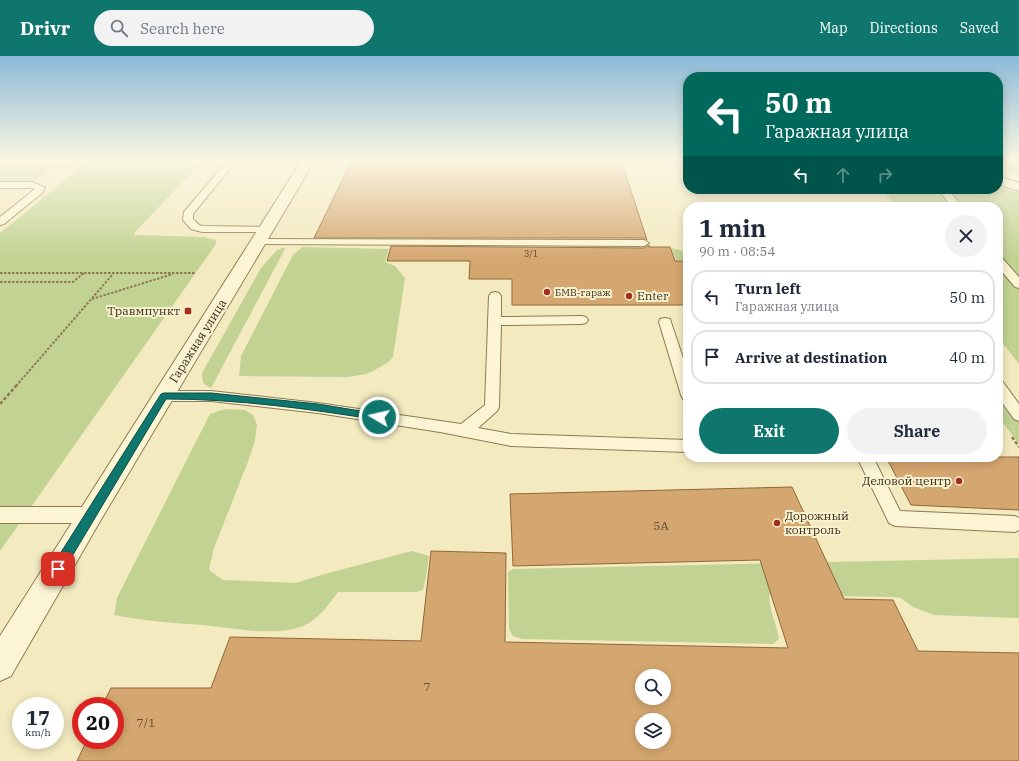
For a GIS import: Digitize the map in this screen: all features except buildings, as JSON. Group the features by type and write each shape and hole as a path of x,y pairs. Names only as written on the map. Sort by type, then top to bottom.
{"street":[{"name":"Гаражная улица","path":"0,665 90,515 289,193"}],"lane":[{"path":"0,222 37,193"},
{"path":"206,193 188,214 188,220 195,228 263,236 644,243"},
{"path":"947,194 953,202"},
{"path":"1003,266 1019,284"},
{"path":"464,431 492,407 495,296"},
{"path":"495,321 582,320"},
{"path":"665,322 683,379"},
{"path":"1003,393 1019,415"},
{"path":"164,396 211,396 318,408 511,440 683,446"},
{"path":"867,462 895,518 1015,524"},
{"path":"0,515 90,515"}],"path":[{"path":"0,273 196,273"},
{"path":"0,282 73,282 84,273"},
{"path":"0,404 114,273"},
{"path":"91,299 176,273"}],"green space":[{"path":"49,193 172,193 135,232 134,235 204,237 216,240 216,244 0,551 0,233"},
{"path":"1019,193 1019,364 1003,343 1003,202 892,202 886,194"},
{"path":"286,247 211,388 206,386 202,378 202,373 261,268 277,250"},
{"path":"302,247 389,249 385,262 395,266 405,278 393,357 387,363 366,374 348,377 239,376 241,356 293,255"},
{"path":"671,248 683,251 683,260 676,260"},
{"path":"1003,398 1019,420 1019,444 1003,423"},
{"path":"225,409 245,410 253,415 257,425 255,440 249,459 214,548 209,570 223,580 296,583 412,551 429,556 423,590 416,592 338,592 314,620 303,626 280,631 240,630 203,625 169,623 114,615 117,598 210,414"},
{"path":"1019,558 1019,618 934,615 913,607 901,598 892,597 769,595 770,606 779,639 773,644 522,639 513,636 509,629 508,572 513,569"}],"place":[{"name":"БМВ-гараж","path":"547,292"},
{"name":"Enter","path":"629,296"},
{"name":"Травмпункт","path":"188,311"},
{"name":"Деловой центр","path":"959,481"},
{"name":"Дорожный контроль","path":"777,523"}],"route":[{"path":"58,569 164,396 211,396 318,408 379,417"}]}
